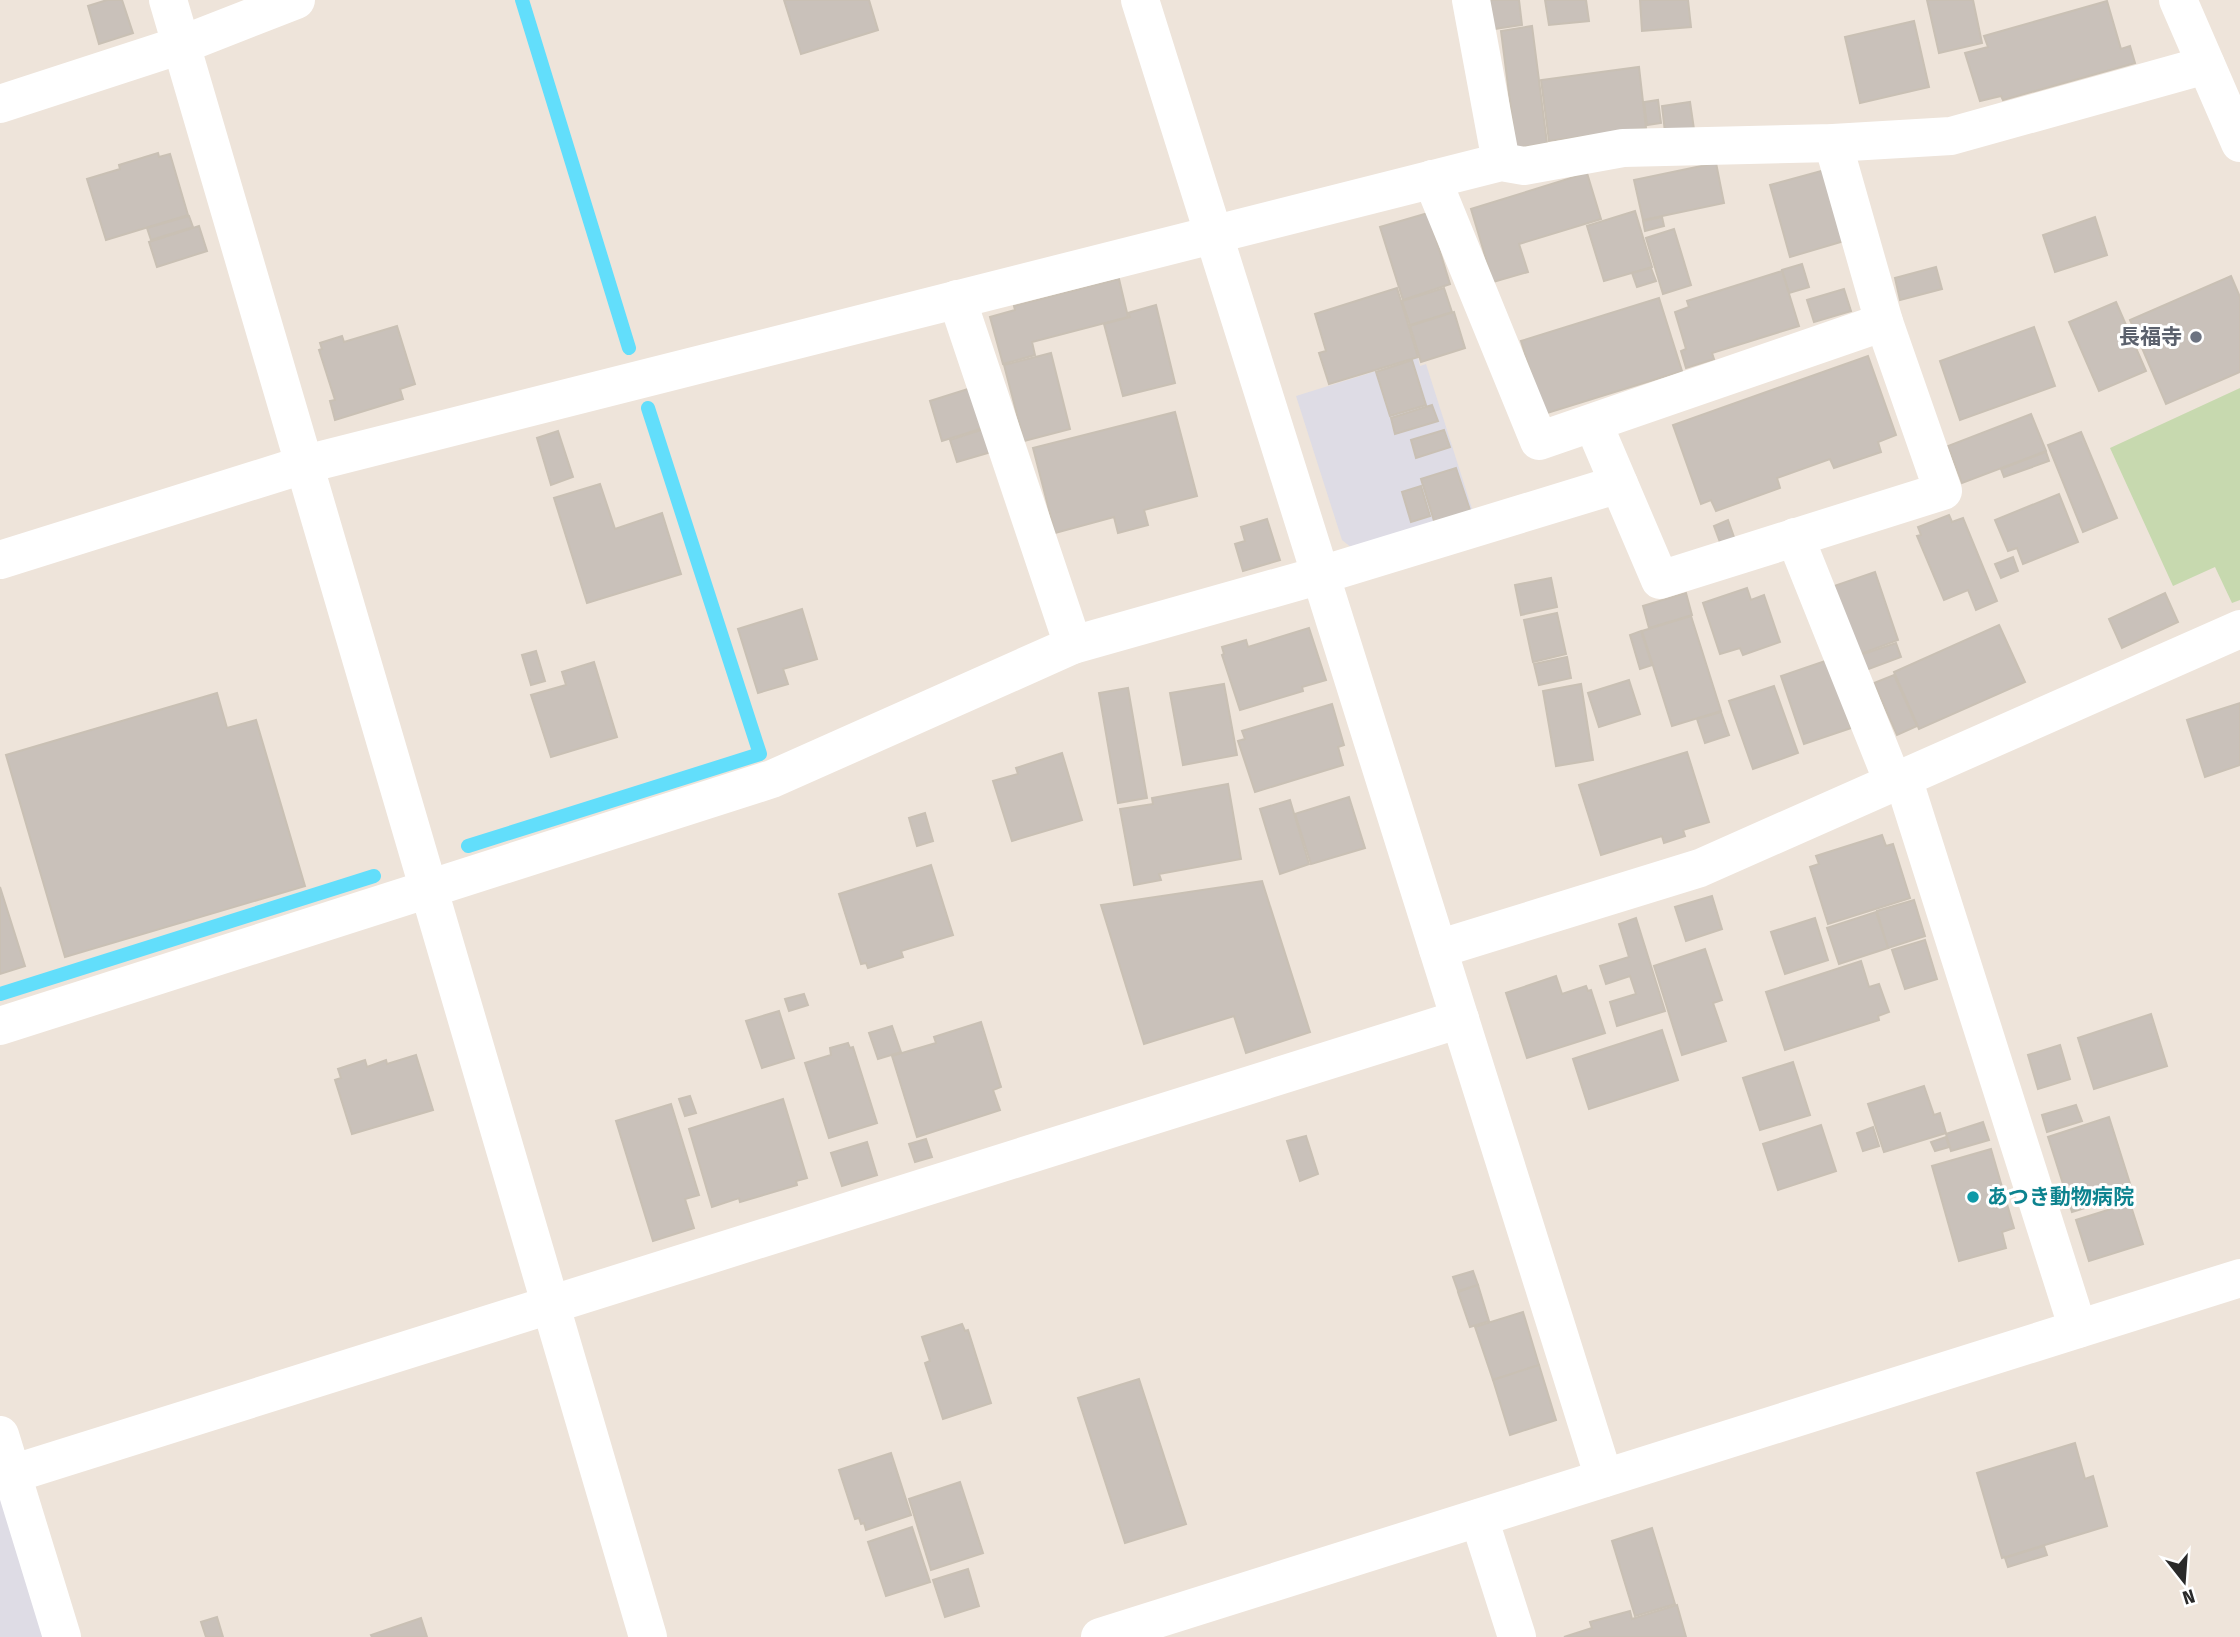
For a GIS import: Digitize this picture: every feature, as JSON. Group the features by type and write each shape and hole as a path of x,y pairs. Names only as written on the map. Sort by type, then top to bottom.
{"street":[{"path":"168,0 648,1637"},
{"path":"0,104 181,45 296,0"},
{"path":"1140,0 1604,1478"},
{"path":"1471,0 1501,162"},
{"path":"2178,0 2240,143"},
{"path":"0,560 306,464 1501,162 1524,166 1623,148 1833,143 1951,136 2206,65"},
{"path":"1593,423 1660,580 1943,491 1884,322 1833,143"},
{"path":"1432,179 1539,441 1884,322"},
{"path":"957,299 1073,645"},
{"path":"0,1026 772,779 1073,645 1321,576 1619,484"},
{"path":"1795,537 1898,780 2078,1329"},
{"path":"1438,948 1700,868 2240,629"},
{"path":"12,1474 1460,1019"},
{"path":"1100,1637 2240,1278"},
{"path":"0,1435 62,1637"},
{"path":"1479,1518 1517,1637"}],"shaded area":[{"path":"1418,358 1420,366 1426,364 1474,515 1357,552 1342,540 1296,396"},
{"path":"0,1494 44,1637 0,1637"}],"green space":[{"path":"2240,388 2240,600 2232,603 2215,567 2173,586 2110,448"}],"building":[{"path":"107,0 122,0 133,33 99,44 88,6"},
{"path":"784,0 869,0 878,30 801,54"},
{"path":"1490,0 1519,0 1522,25 1494,29"},
{"path":"1545,0 1586,0 1589,21 1549,25"},
{"path":"1640,0 1688,0 1691,27 1642,31"},
{"path":"1927,0 1973,0 1982,43 1939,53"},
{"path":"2107,1 2121,49 2130,46 2135,63 2003,100 2001,96 1980,101 1965,53 1988,47 1984,36"},
{"path":"1914,21 1929,87 1860,103 1845,37"},
{"path":"1532,26 1547,143 1516,148 1501,31"},
{"path":"1639,67 1646,128 1549,141 1541,80"},
{"path":"1658,100 1661,123 1647,125 1644,102"},
{"path":"1690,102 1694,129 1665,132 1662,106"},
{"path":"158,153 159,157 170,154 188,215 106,240 87,179 120,169 119,165"},
{"path":"1716,163 1724,203 1643,220 1634,180"},
{"path":"1825,170 1844,241 1790,257 1770,185"},
{"path":"1587,173 1601,219 1519,244 1528,272 1493,282 1471,209"},
{"path":"1635,211 1652,267 1604,281 1587,226"},
{"path":"1428,213 1450,284 1403,300 1380,227"},
{"path":"189,216 193,227 151,240 147,228"},
{"path":"1662,217 1664,226 1645,231 1643,221"},
{"path":"2095,217 2107,255 2055,272 2043,235"},
{"path":"199,226 207,251 157,267 149,242"},
{"path":"1674,229 1691,285 1663,294 1646,238"},
{"path":"1802,264 1809,287 1789,293 1782,270"},
{"path":"1936,267 1942,289 1900,300 1895,278"},
{"path":"1651,268 1656,281 1637,287 1632,273"},
{"path":"1782,271 1799,326 1712,353 1714,359 1686,368 1681,351 1686,349 1675,312 1689,307 1687,301"},
{"path":"2231,276 2240,297 2240,372 2166,404 2130,320"},
{"path":"1119,279 1128,317 1032,342 1035,355 1003,364 990,317 1015,310 1014,306"},
{"path":"1397,288 1418,357 1329,384 1319,353 1326,351 1315,314"},
{"path":"1444,288 1452,312 1410,325 1402,301"},
{"path":"1844,289 1851,311 1814,322 1807,300"},
{"path":"1659,298 1682,371 1544,414 1521,341"},
{"path":"2116,302 2146,371 2099,391 2069,322"},
{"path":"1156,305 1175,383 1123,396 1104,324 1130,317 1128,313"},
{"path":"1454,312 1465,348 1421,362 1410,326"},
{"path":"397,326 415,384 400,389 403,399 335,420 330,401 335,400 319,350 322,349 320,343 342,336 344,342"},
{"path":"2034,327 2055,386 1960,420 1940,361"},
{"path":"1051,353 1070,429 1024,441 1004,365"},
{"path":"1868,356 1896,435 1878,442 1881,452 1834,468 1830,459 1777,478 1780,488 1716,511 1711,500 1701,504 1673,425"},
{"path":"1412,360 1426,405 1390,416 1376,372"},
{"path":"971,388 983,428 942,441 930,401"},
{"path":"1432,405 1438,421 1395,434 1391,418"},
{"path":"1175,412 1197,496 1144,510 1148,525 1118,533 1114,517 1055,533 1033,448"},
{"path":"2031,414 2046,451 1962,483 1948,446"},
{"path":"984,429 991,452 957,462 950,440"},
{"path":"1444,430 1450,447 1416,458 1411,440"},
{"path":"558,431 573,477 551,485 537,438"},
{"path":"2081,432 2117,518 2083,532 2048,445"},
{"path":"2046,452 2049,461 2004,477 2001,469"},
{"path":"1456,468 1471,513 1435,524 1421,479"},
{"path":"600,484 615,529 662,513 681,574 587,603 554,498"},
{"path":"1421,486 1430,516 1411,522 1402,492"},
{"path":"2059,494 2078,542 2023,564 2017,548 2008,551 1995,520"},
{"path":"1949,515 1952,522 1963,518 1997,601 1976,610 1968,590 1944,600 1917,536 1921,535 1918,527"},
{"path":"1267,519 1280,560 1243,571 1235,544 1245,541 1241,527"},
{"path":"1728,520 1735,540 1721,545 1714,526"},
{"path":"2013,557 2018,571 2001,578 1995,564"},
{"path":"1875,572 1898,640 1858,655 1834,586"},
{"path":"1551,578 1557,607 1521,615 1515,585"},
{"path":"1747,588 1751,600 1764,595 1780,642 1743,655 1740,648 1720,654 1703,603"},
{"path":"1686,593 1692,615 1649,628 1643,606"},
{"path":"2165,593 2178,622 2122,648 2109,619"},
{"path":"802,609 817,659 783,669 788,684 758,693 738,629"},
{"path":"1557,613 1566,654 1533,662 1524,620"},
{"path":"1691,616 1721,711 1672,726 1642,631"},
{"path":"1999,625 2025,682 1919,729 1894,672"},
{"path":"1309,628 1326,680 1302,687 1303,691 1240,710 1222,655 1222,647 1246,640 1248,647"},
{"path":"1641,631 1652,665 1640,669 1630,635"},
{"path":"1896,643 1901,657 1866,670 1860,655"},
{"path":"536,651 545,681 531,685 522,655"},
{"path":"1567,657 1571,678 1539,685 1534,664"},
{"path":"1828,660 1851,728 1804,744 1781,676"},
{"path":"594,662 617,737 551,757 531,695 566,685 562,672"},
{"path":"1894,675 1917,726 1897,735 1874,683"},
{"path":"1629,680 1640,714 1599,727 1588,693"},
{"path":"1224,684 1237,755 1183,765 1170,693"},
{"path":"1581,684 1593,760 1556,766 1543,691"},
{"path":"1774,686 1798,753 1753,769 1729,701"},
{"path":"1128,688 1147,798 1118,803 1099,693"},
{"path":"217,693 227,728 256,720 305,886 65,957 6,755"},
{"path":"2240,703 2240,765 2205,777 2187,720"},
{"path":"1332,704 1344,745 1338,747 1343,765 1255,792 1238,741 1245,739 1242,731"},
{"path":"1721,712 1729,735 1705,743 1697,719"},
{"path":"1687,752 1709,822 1683,830 1685,836 1664,843 1662,836 1601,855 1579,785"},
{"path":"1062,753 1082,820 1012,841 993,781 1018,774 1016,768"},
{"path":"1228,784 1241,859 1159,874 1161,880 1134,885 1120,809 1153,804 1152,798"},
{"path":"1349,797 1365,848 1311,864 1295,814"},
{"path":"1290,800 1309,864 1280,874 1260,809"},
{"path":"925,813 933,841 917,846 909,818"},
{"path":"1882,835 1886,846 1893,844 1910,898 1828,924 1810,867 1819,864 1816,856"},
{"path":"931,865 953,935 901,951 903,957 868,968 866,963 861,964 839,894"},
{"path":"1262,881 1310,1032 1246,1053 1234,1016 1144,1044 1101,905"},
{"path":"0,887 25,966 0,974"},
{"path":"1712,896 1722,929 1686,941 1675,907"},
{"path":"1914,900 1925,936 1888,948 1877,911"},
{"path":"1876,912 1888,948 1839,964 1827,928"},
{"path":"1636,918 1665,1011 1617,1026 1610,1002 1636,994 1630,976 1606,984 1600,966 1629,957 1619,924"},
{"path":"1815,918 1828,960 1785,974 1771,932"},
{"path":"1925,940 1937,979 1905,989 1892,950"},
{"path":"1705,949 1722,1000 1713,1003 1726,1041 1682,1055 1654,966"},
{"path":"1861,961 1869,987 1879,984 1889,1012 1878,1016 1879,1020 1785,1050 1766,992"},
{"path":"1556,976 1562,994 1586,986 1588,991 1591,990 1605,1033 1527,1058 1506,993"},
{"path":"804,994 808,1005 789,1011 785,999"},
{"path":"779,1011 794,1058 762,1068 746,1021"},
{"path":"2151,1014 2167,1066 2094,1089 2078,1038"},
{"path":"981,1022 1001,1087 993,1090 1000,1110 917,1137 892,1056 936,1043 934,1037"},
{"path":"892,1026 901,1052 878,1059 869,1033"},
{"path":"1662,1030 1678,1080 1589,1109 1573,1059"},
{"path":"848,1043 850,1048 853,1047 877,1123 829,1138 805,1063 831,1055 830,1048"},
{"path":"2060,1045 2070,1079 2038,1089 2028,1055"},
{"path":"416,1055 433,1110 352,1134 335,1080 341,1078 338,1069 365,1060 367,1067 386,1060 387,1064"},
{"path":"1793,1062 1810,1115 1760,1130 1743,1078"},
{"path":"1924,1086 1934,1115 1940,1113 1946,1133 1884,1152 1868,1104"},
{"path":"690,1096 696,1113 685,1116 679,1099"},
{"path":"783,1099 807,1178 796,1181 797,1185 740,1202 739,1198 712,1207 689,1129"},
{"path":"671,1104 699,1195 685,1199 694,1228 653,1241 616,1121"},
{"path":"2076,1105 2082,1121 2047,1132 2042,1115"},
{"path":"2109,1117 2133,1193 2072,1212 2048,1137"},
{"path":"1983,1122 1989,1140 1951,1151 1946,1134"},
{"path":"1821,1125 1836,1171 1778,1190 1763,1144"},
{"path":"1873,1127 1879,1146 1863,1151 1857,1133"},
{"path":"1306,1136 1318,1174 1300,1181 1287,1141"},
{"path":"1946,1137 1949,1147 1935,1151 1931,1142"},
{"path":"926,1139 932,1157 915,1162 909,1144"},
{"path":"867,1142 877,1175 842,1186 831,1153"},
{"name":"あつき動物病院","path":"1991,1149 2014,1228 2002,1232 2006,1248 1959,1261 1932,1166"},
{"path":"2130,1203 2143,1244 2089,1261 2076,1220"},
{"path":"1473,1271 1478,1285 1458,1291 1453,1277"},
{"path":"1478,1285 1489,1321 1470,1327 1458,1292"},
{"path":"1523,1312 1539,1365 1493,1380 1475,1327"},
{"path":"962,1324 965,1331 968,1330 991,1403 943,1419 925,1363 930,1361 922,1337"},
{"path":"1539,1365 1556,1420 1510,1435 1493,1380"},
{"path":"1139,1379 1186,1524 1125,1543 1078,1398"},
{"path":"2075,1443 2085,1479 2093,1476 2107,1526 2002,1558 1977,1473"},
{"path":"891,1453 911,1515 866,1530 859,1518 855,1519 839,1470"},
{"path":"960,1482 983,1553 931,1570 909,1499"},
{"path":"912,1527 930,1582 886,1596 868,1542"},
{"path":"1652,1528 1675,1604 1635,1616 1612,1541"},
{"path":"2044,1546 2047,1555 2008,1567 2005,1558"},
{"path":"968,1569 979,1606 945,1617 933,1580"},
{"path":"1677,1605 1686,1637 1564,1637 1592,1628 1590,1622 1630,1611 1632,1619"},
{"path":"217,1617 223,1637 206,1637 201,1622"},
{"path":"421,1618 427,1637 371,1635"}],"waterway":[{"path":"522,0 629,348"},
{"path":"468,846 760,754 648,408"},
{"path":"0,994 374,876"}],"place":[{"name":"長福寺","path":"2196,337"},
{"name":"あつき動物病院","path":"1973,1197"}]}
